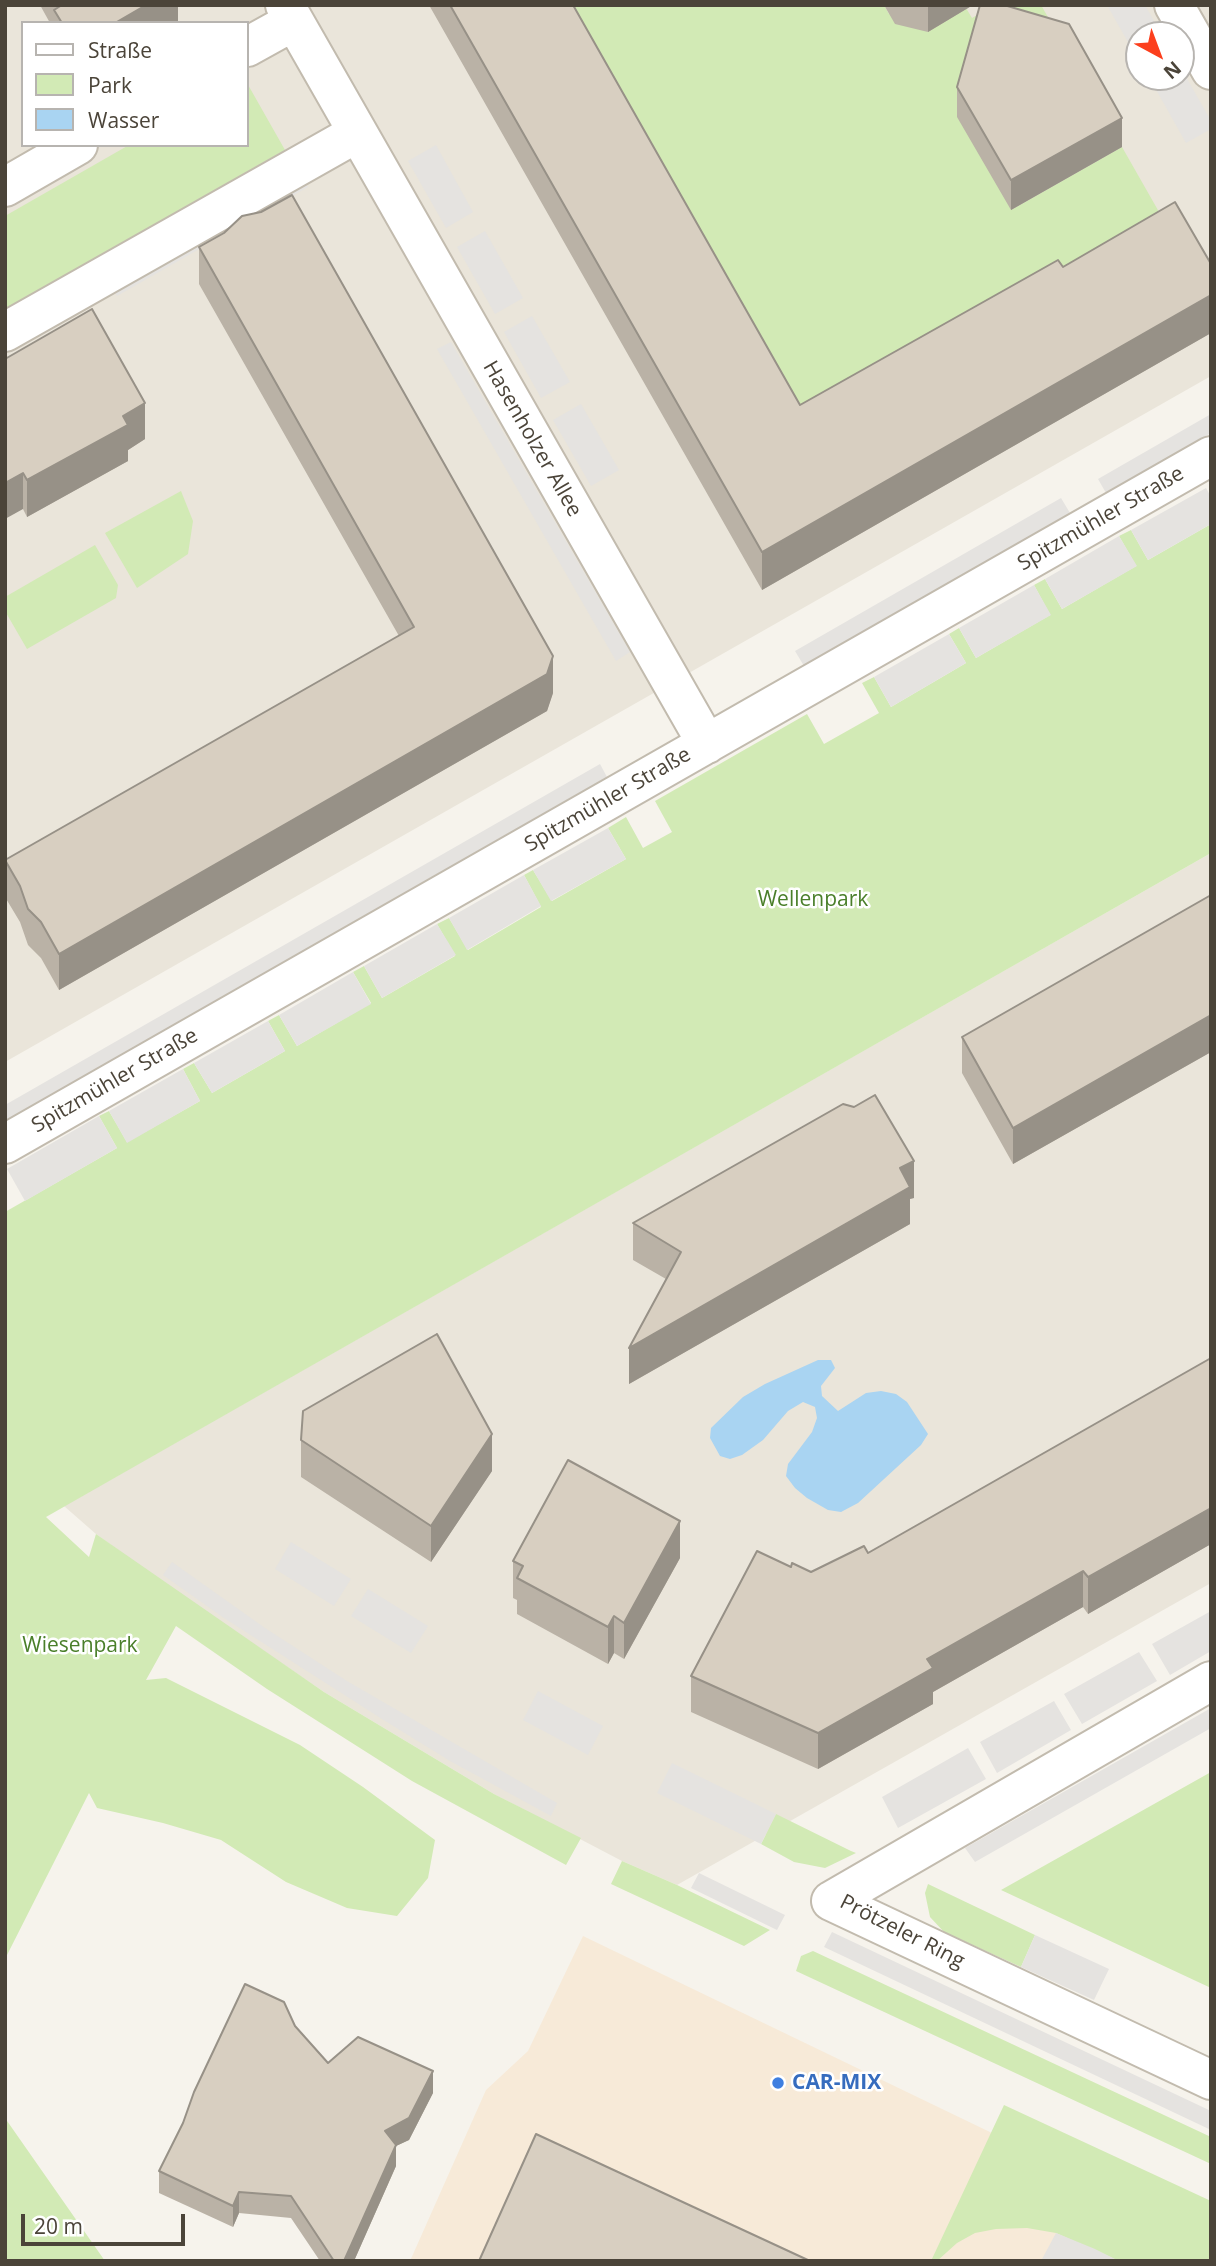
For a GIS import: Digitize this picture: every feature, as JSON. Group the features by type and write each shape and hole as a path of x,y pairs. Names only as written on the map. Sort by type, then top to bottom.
{"street":[{"path":"1174,5 1211,70"},
{"name":"Hasenholzer Allee","path":"248,46 289,13 707,744"},
{"path":"5,332 357,133"},
{"path":"5,187 75,147"},
{"name":"Spitzmühler Straße","path":"5,1144 1211,456"},
{"name":"Prötzeler Ring","path":"1211,1681 831,1900 1211,2080"}],"shaded area":[{"path":"5,5 1211,5 1211,376 5,1062"},
{"path":"1107,5 1145,5 1154,21 1125,21 1125,37"},
{"path":"1157,91 1194,91 1211,121 1211,129 1186,143"},
{"path":"436,145 473,212 446,228 408,161"},
{"path":"301,174 308,187 117,296 110,284"},
{"path":"485,231 523,298 495,314 457,247"},
{"path":"532,316 570,382 541,398 504,332"},
{"path":"451,342 630,652 616,661 437,349"},
{"path":"581,404 619,470 591,486 553,420"},
{"path":"1211,414 1211,433 1106,493 1098,479"},
{"path":"1206,488 1211,497 1211,524 1148,560 1131,530"},
{"path":"1061,498 1070,513 804,666 795,651"},
{"path":"1119,536 1137,566 1062,609 1045,579"},
{"path":"1034,585 1051,615 976,658 959,628"},
{"path":"949,634 966,663 891,707 874,677"},
{"path":"600,764 607,777 5,1121 5,1105"},
{"path":"608,828 626,859 551,901 533,870"},
{"path":"1211,853 1211,1583 677,1885 622,1861 494,1794 324,1692 152,1575 96,1534 64,1506"},
{"path":"524,875 541,906 467,950 449,918"},
{"path":"437,924 456,955 382,998 364,966"},
{"path":"353,972 371,1004 297,1046 279,1015"},
{"path":"268,1021 285,1051 212,1093 194,1063"},
{"path":"183,1069 200,1101 127,1143 109,1111"},
{"path":"99,1116 117,1148 25,1201 7,1169"},
{"path":"291,1542 351,1579 334,1606 275,1569"},
{"path":"172,1562 265,1628 347,1681 557,1803 551,1816 450,1761 224,1618 163,1575"},
{"path":"368,1589 428,1626 411,1653 351,1616"},
{"path":"1211,1611 1211,1651 1170,1675 1152,1644"},
{"path":"1139,1652 1157,1681 1082,1724 1064,1694"},
{"path":"538,1691 603,1726 588,1755 523,1720"},
{"path":"1054,1701 1071,1730 997,1773 980,1742"},
{"path":"1211,1708 1211,1728 975,1862 965,1848"},
{"path":"968,1748 986,1779 898,1828 882,1797"},
{"path":"672,1763 776,1814 761,1844 657,1793"},
{"path":"699,1873 785,1915 777,1930 691,1888"},
{"path":"832,1932 1211,2111 1211,2130 824,1947"},
{"path":"1035,1935 1109,1969 1094,2000 1021,1967"},
{"path":"583,1936 992,2133 1211,2233 1211,2261 410,2261 486,2090 528,2051"},
{"path":"1056,2233 1095,2249 1119,2261 1041,2261"}],"green space":[{"path":"551,5 884,5 889,14 966,8 972,18 994,5 1041,5 1069,54 1011,210 1122,147 1175,240 800,443"},
{"path":"248,85 285,150 5,310 5,216 126,147 248,147"},
{"path":"181,491 193,521 188,554 137,588 105,533"},
{"name":"Wellenpark","path":"1211,524 1211,853 46,1517 89,1557 96,1534 324,1692 494,1794 581,1838 566,1865 412,1781 267,1689 176,1626 146,1680 166,1678 300,1745 363,1787 435,1840 428,1878 397,1916 347,1908 286,1882 221,1840 97,1808 89,1793 5,1959 5,1212 117,1148 99,1116 109,1111 127,1142 200,1101 183,1069 194,1063 212,1093 285,1051 268,1021 279,1015 297,1046 371,1003 353,972 364,966 382,998 455,956 437,924 449,918 468,950 541,907 524,875 533,870 552,901 626,859 608,828 626,817 643,848 672,832 655,801 807,714 824,744 879,713 862,683 874,677 891,707 966,663 949,634 959,628 976,658 1050,615 1034,585 1045,579 1062,609 1136,566 1119,536 1131,530 1148,560"},
{"path":"95,545 118,585 116,598 27,649 5,611 5,597"},
{"path":"1211,1772 1211,1988 1001,1890"},
{"path":"776,1814 856,1853 825,1868 794,1862 761,1844"},
{"path":"622,1861 770,1930 744,1946 611,1884"},
{"path":"928,1884 1035,1935 1021,1967 944,1932 930,1917 925,1893"},
{"path":"813,1951 1211,2137 1211,2164 796,1971 801,1956"},
{"path":"1004,2105 1211,2201 1211,2261 1119,2261 1056,2233 1027,2228 975,2233 957,2243 937,2261 931,2261"},
{"path":"5,2118 105,2261 5,2261"}],"water":[{"path":"818,1360 831,1360 835,1368 821,1386 822,1396 838,1411 866,1393 881,1391 896,1394 907,1402 928,1434 921,1445 858,1503 841,1512 828,1510 807,1498 786,1476 788,1464 812,1432 817,1418 815,1407 803,1402 788,1411 763,1440 742,1455 730,1459 720,1456 710,1438 711,1428 743,1397"}],"building":[{"path":"62,5 146,5 118,21 61,21 54,10"},
{"path":"450,5 573,5 800,405 1058,260 1063,267 1175,202 1211,264 1211,295 762,552"},
{"path":"980,5 1004,5 1069,24 1122,118 1011,180 957,87"},
{"path":"292,195 553,656 547,674 59,954 41,922 28,909 20,886 5,860 414,627 199,247 224,233 242,216 261,212"},
{"path":"92,309 145,403 123,416 128,425 27,480 23,473 5,483 5,359"},
{"path":"1211,895 1211,1015 1013,1128 962,1037"},
{"path":"875,1095 914,1161 900,1168 910,1187 629,1348 681,1252 633,1223 843,1104 854,1107"},
{"path":"437,1334 492,1434 431,1526 301,1440 303,1411"},
{"path":"1211,1358 1211,1508 1088,1577 1083,1571 927,1659 933,1668 818,1733 691,1676 757,1551 791,1567 792,1563 811,1572 864,1546 868,1553"},
{"path":"568,1460 680,1521 624,1623 614,1616 608,1627 517,1578 523,1566 513,1561"},
{"path":"245,1984 284,2002 295,2026 328,2063 358,2037 433,2071 409,2118 385,2131 396,2145 344,2261 334,2261 291,2196 239,2192 233,2206 159,2171"},
{"path":"536,2134 810,2261 479,2261"}],"place":[{"name":"CAR-MIX","path":"778,2083"}],"park label":[{"name":"Wiesenpark","path":"80,1646"}]}
